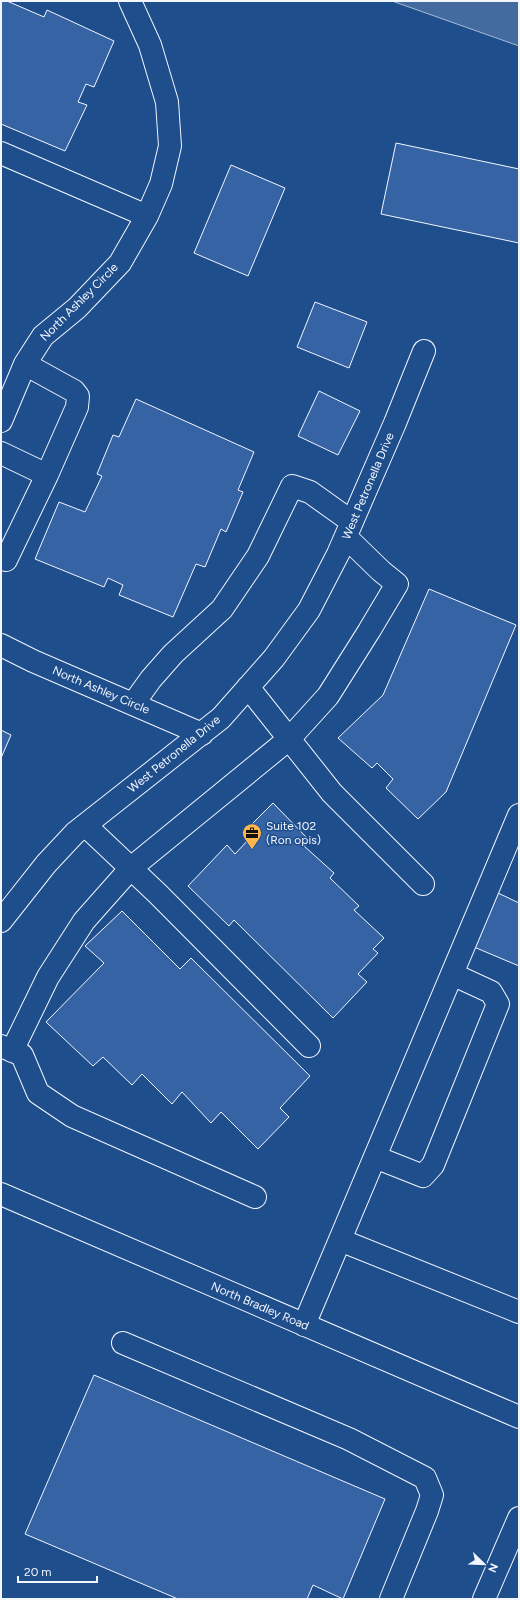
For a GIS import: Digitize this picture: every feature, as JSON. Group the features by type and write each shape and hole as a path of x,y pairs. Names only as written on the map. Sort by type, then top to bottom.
{"street":[{"name":"North Ashley Circle","path":"1,421 25,364 43,336 77,308 120,263 147,216 161,184 170,146 167,102 150,45 130,1"},
{"path":"1,153 147,216"},
{"name":"West Petronella Drive","path":"1,921 46,864 75,833 221,718 274,658 309,610 349,530 424,351"},
{"path":"6,560 47,475 77,407 78,396 69,387 25,364"},
{"path":"1,453 47,475"},
{"path":"133,704 150,679 173,654 222,609 258,556 292,486 310,492 349,530 381,571 397,584 328,696 289,739 131,868 84,921 48,977 6,1049 22,1055 38,1093 72,1116 255,1197"},
{"name":"North Ashley Circle","path":"1,645 33,661 202,734"},
{"path":"248,687 332,793 423,884"},
{"path":"304,1325 519,815"},
{"path":"85,825 131,868 309,1046"},
{"path":"375,1157 423,1176 432,1165 498,1004 491,992 452,974"},
{"name":"North Bradley Road","path":"1,1194 519,1417"},
{"path":"340,1240 519,1312"},
{"path":"123,1343 349,1439 425,1478 432,1495 427,1511 391,1599"},
{"path":"484,1599 519,1518"}],"water":[{"path":"392,1 519,1 519,46"}],"building":[{"path":"1,1 7,1 44,17 47,10 114,41 94,87 86,84 78,102 87,105 65,151 1,124"},
{"path":"396,143 519,169 519,243 381,214"},
{"path":"231,165 285,188 248,276 194,253"},
{"path":"315,302 367,322 349,368 297,347"},
{"path":"319,391 360,411 338,455 298,436"},
{"path":"136,399 254,452 238,490 243,492 226,532 221,529 205,567 196,564 173,617 119,595 123,585 108,578 104,587 35,559 59,502 85,512 102,476 97,474 113,435 119,437"},
{"path":"429,589 516,625 446,792 418,819 386,788 393,779 377,763 372,768 338,738 383,695"},
{"path":"1,730 11,735 1,758"},
{"path":"273,803 310,841 304,846 334,873 330,878 359,906 354,910 384,938 373,949 378,953 358,974 367,982 333,1018 234,920 229,926 188,886 227,845 235,854 249,839 243,833"},
{"path":"498,893 519,903 519,966 474,947"},
{"path":"122,911 180,969 191,958 310,1076 280,1108 289,1117 258,1149 221,1112 211,1123 182,1092 172,1104 142,1074 132,1085 103,1057 93,1066 46,1022 104,963 85,946"},
{"path":"94,1375 385,1499 343,1599 313,1585 307,1599 178,1599 25,1534"}],"place":[{"name":"Suite 102 (Ron opis)","path":"252,850"}]}
